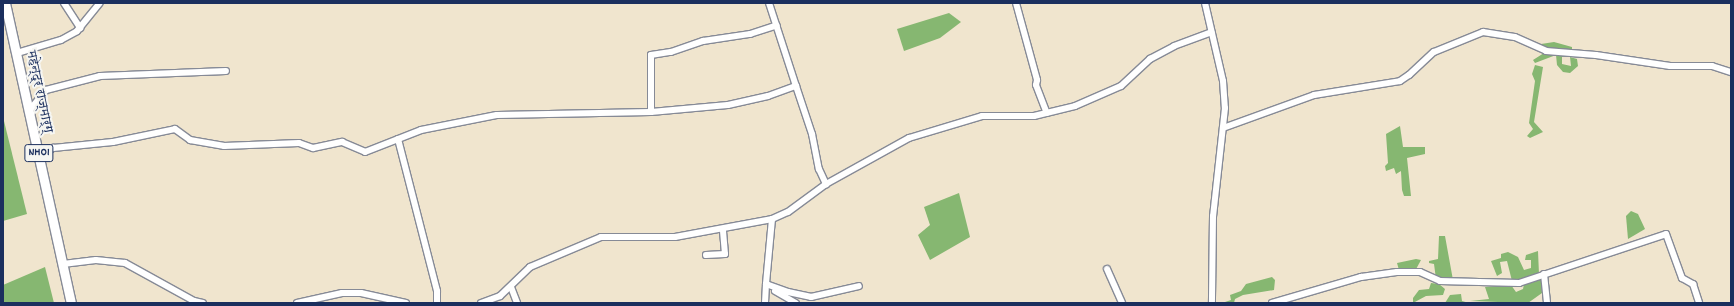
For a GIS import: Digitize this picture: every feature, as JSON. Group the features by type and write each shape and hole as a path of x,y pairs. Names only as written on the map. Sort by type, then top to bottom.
{"highway":[{"name":"महेन्द्र राज्मार्ग्","path":"5,3 71,303"}],"street":[{"path":"64,3 80,28"},
{"path":"17,53 62,40 80,28 100,3"},
{"path":"769,3 812,134 819,169 826,184"},
{"path":"1016,3 1037,80 1036,85 1047,113"},
{"path":"1205,3 1223,81 1223,128 1213,216 1212,303"},
{"path":"650,112 651,55 672,52 703,40 750,34 777,25"},
{"path":"481,303 500,296 530,267 601,237 675,237 772,219 788,212 826,184 909,138 944,126 982,116 1034,116 1075,106 1106,94 1129,79 1150,59 1174,46 1212,32"},
{"path":"1223,128 1314,95 1400,81 1445,45 1483,32 1515,37 1546,51 1596,55 1670,66 1712,66 1731,72"},
{"path":"29,111 46,90 100,76 226,71"},
{"path":"40,157 52,148 113,142 175,129 190,140 224,146 299,143 313,148 342,142 365,152 398,139 458,121 497,115 650,112 728,105 768,96 796,86"},
{"path":"398,139 437,291 437,303"},
{"path":"765,303 772,219"},
{"path":"706,255 725,254 723,229"},
{"path":"1272,303 1361,277 1397,272 1420,272 1440,282 1519,283 1666,234 1682,278 1693,284 1699,303"},
{"path":"63,264 96,260 125,263 194,301 203,303"},
{"path":"1107,269 1122,303"},
{"path":"1544,274 1548,303"},
{"path":"766,284 788,292 810,297 859,286"},
{"path":"766,284 796,303"},
{"path":"511,287 517,303"},
{"path":"297,303 342,293 361,292 406,303"}],"green space":[{"path":"949,13 961,22 940,38 904,51 897,29"},
{"path":"1554,42 1572,47 1572,51 1541,47 1541,44"},
{"path":"1544,53 1567,54 1568,56 1562,57 1562,64 1571,66 1570,57 1577,59 1578,66 1570,73 1563,72 1557,65 1556,55 1535,63 1533,60"},
{"path":"1535,65 1543,67 1534,122 1543,132 1530,138 1527,136 1533,129 1529,123 1535,81 1532,74"},
{"path":"3,117 27,214 3,221"},
{"path":"1400,126 1403,147 1425,147 1425,154 1407,158 1411,196 1404,196 1402,190 1401,171 1396,174 1394,168 1386,171 1385,166 1388,163 1386,134"},
{"path":"959,193 970,237 930,260 918,235 930,225 924,207"},
{"path":"1631,211 1638,214 1645,229 1628,239 1626,216"},
{"path":"1439,236 1445,236 1453,280 1436,279 1434,264 1429,263 1429,261 1438,259"},
{"path":"1538,251 1539,274 1518,281 1512,281 1507,261 1500,262 1502,273 1497,276 1491,261 1501,258 1501,254 1508,252 1518,257 1524,270 1531,268 1531,260 1525,260 1526,255"},
{"path":"1416,259 1421,260 1415,271 1399,270 1397,263"},
{"path":"45,267 54,303 3,303 3,285"},
{"path":"1272,277 1275,280 1274,290 1243,295 1235,299 1234,303 1225,302 1231,300 1230,295 1241,291 1246,284"},
{"path":"1541,279 1542,293 1528,303 1470,301 1489,299 1485,287 1511,285 1516,292 1523,289 1524,284"},
{"path":"1431,283 1439,284 1445,289 1443,295 1426,296 1413,303 1413,298 1419,290 1429,289"},
{"path":"1461,294 1462,301 1469,303 1445,303 1450,295"}]}
